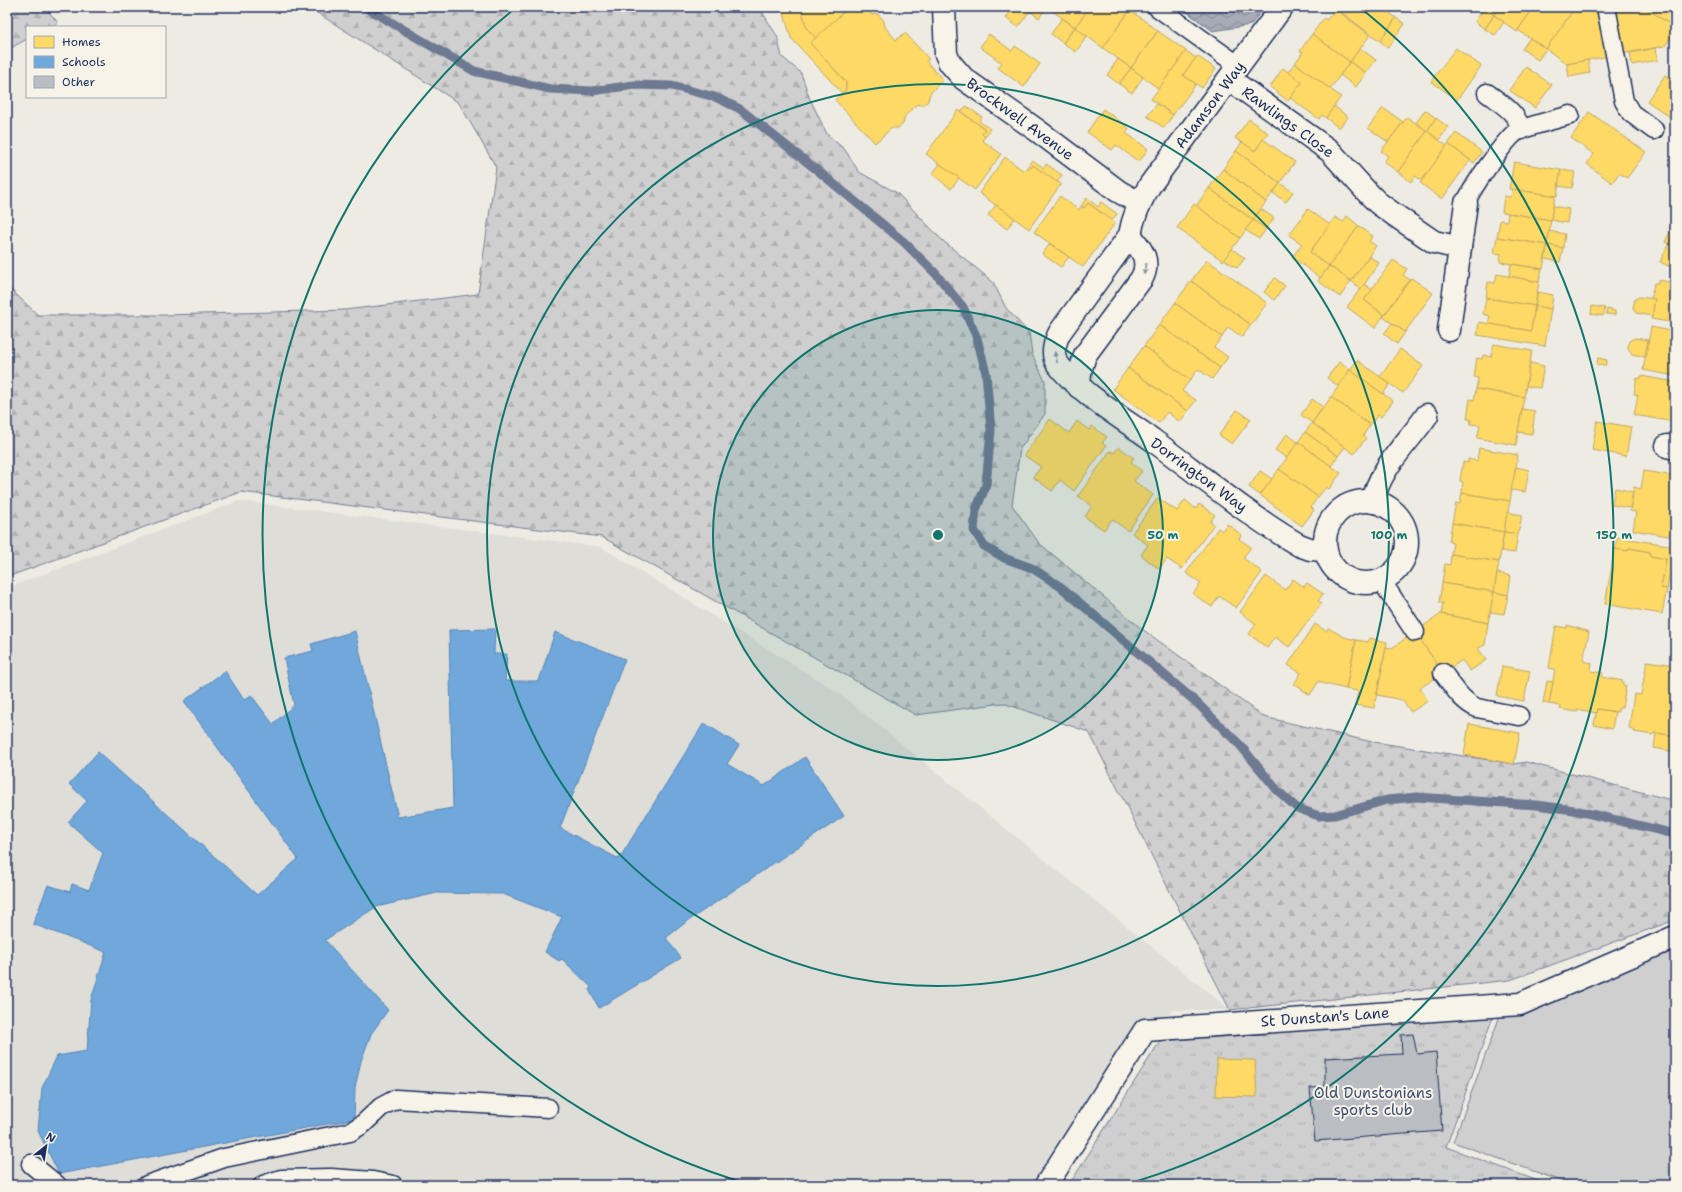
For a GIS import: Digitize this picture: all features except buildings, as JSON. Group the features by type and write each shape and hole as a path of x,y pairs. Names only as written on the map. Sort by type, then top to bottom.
{"street":[{"name":"Brockwell Avenue","path":"945,7 946,54 950,63 964,79 1038,131 1118,191 1139,203"},
{"name":"Adamson Way","path":"1139,203 1150,185 1282,7"},
{"name":"Rawlings Close","path":"1234,73 1330,151 1366,191 1394,214 1434,242 1460,248"},
{"name":"Dorrington Way","path":"1139,203 1132,222 1130,235 1060,332 1055,342 1054,353 1056,362 1079,387 1288,539 1310,549 1326,550"},
{"path":"1449,330 1466,203"},
{"path":"1079,387 1080,372 1085,355 1142,278 1146,270 1145,260 1140,248 1130,235"},
{"path":"1373,502 1375,490 1384,472 1427,415"},
{"path":"1365,501 1373,502 1396,514 1401,520 1406,533 1407,547 1402,564 1390,576 1370,583 1356,582 1343,576 1334,567 1326,550 1327,530 1333,519 1342,510 1352,504 1365,501"},
{"name":"St Dunstan's Lane","path":"1046,1185 1144,1030 1520,1004 1675,937"}],"lane":[{"path":"1157,7 1234,73"},
{"path":"1606,7 1624,101 1631,113 1654,130"},
{"path":"1487,93 1513,112 1517,117 1522,130"},
{"path":"1466,203 1470,192 1508,140 1517,132 1570,115"},
{"path":"1381,580 1415,632"},
{"path":"1443,673 1464,701 1471,705 1477,708 1519,716"},
{"path":"147,1185 224,1158 350,1132 363,1124 381,1107 396,1099 548,1108"},
{"path":"31,1164 57,1185"},
{"path":"264,1185 281,1179 331,1178 373,1181 393,1185"}],"shaded area":[{"path":"239,501 601,547 836,691 1230,1010 1172,1010 1056,1185 7,1185 7,588"}],"green space":[{"path":"7,7 45,7 58,23 52,26 26,26 26,40 7,50"},
{"path":"308,7 759,7 777,36 782,57 801,73 809,97 827,134 845,150 859,172 897,193 942,240 993,282 1006,308 1029,333 1032,354 1045,381 1045,414 1020,449 1012,505 1039,543 1142,629 1264,717 1368,741 1514,764 1526,762 1675,801 1675,920 1510,980 1230,1010 1089,732 1003,703 916,715 602,537 241,492 7,577 7,286 38,315 165,315 345,310 478,294 496,167 459,103"},
{"path":"1675,946 1675,1185 1572,1185 1453,1142 1501,1013"},
{"name":"Old Dunstonians sports club","path":"1495,1011 1446,1147 1549,1185 1069,1185 1167,1030"}],"water":[{"path":"1180,7 1216,7 1218,9 1230,7 1264,7 1251,25 1213,31"}],"waterway":[{"path":"365,7 474,71 550,89 592,91 634,85 672,86 715,97 740,109 904,242 936,274 963,307 977,338 986,373 991,430 986,485 976,510 974,530 984,546 1004,558 1032,568 1061,587 1196,702 1240,745 1277,790 1297,808 1319,816 1335,815 1387,800 1417,797 1536,805 1574,810 1675,834"}]}
